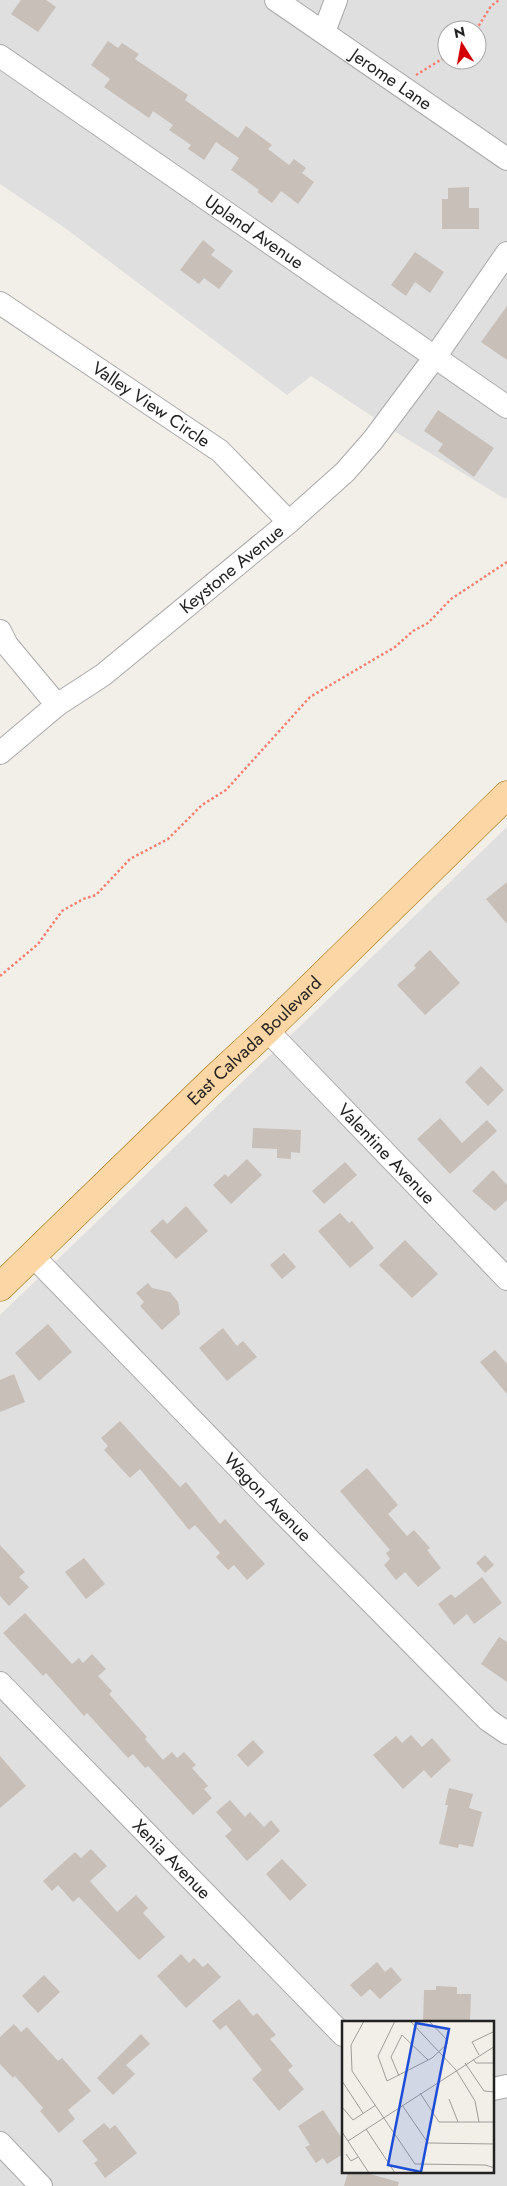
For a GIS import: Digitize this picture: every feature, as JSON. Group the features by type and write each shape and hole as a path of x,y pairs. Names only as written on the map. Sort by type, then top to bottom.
{"main road":[{"name":"East Calvada Boulevard","path":"0,1287 205,1087 267,1030 507,795"}],"street":[{"name":"Jerome Lane","path":"276,0 507,159"},
{"path":"324,32 336,0"},
{"name":"Upland Avenue","path":"0,56 507,407"},
{"path":"435,357 507,253"},
{"name":"Valley View Circle","path":"0,303 220,452 289,522"},
{"name":"Keystone Avenue","path":"0,753 57,705 103,675 289,522 344,472 373,440 435,357"},
{"path":"0,631 7,645 57,705"},
{"name":"Valentine Avenue","path":"267,1030 507,1279"},
{"name":"Wagon Avenue","path":"32,1255 262,1492 488,1720 507,1734"},
{"name":"Xenia Avenue","path":"0,1683 342,2034"},
{"path":"494,2089 507,2086"},
{"path":"0,2143 41,2186"}],"path":[{"path":"482,20 491,6 499,0"},
{"path":"402,86 437,62"},
{"path":"0,976 38,944 62,911 83,899 96,895 130,859 168,839 202,805 226,790 310,698 395,647 413,631 428,623 451,600 507,562"}],"shaded area":[{"path":"0,0 507,0 507,497 505,499 399,434 311,376 287,395 65,228 0,184"},
{"path":"507,827 507,2186 0,2186 0,1315"}],"building":[{"path":"21,0 46,0 56,7 38,32 11,14"},
{"path":"108,41 118,48 122,43 139,54 135,59 188,95 185,100 238,138 246,126 272,145 268,149 289,165 294,159 306,168 302,173 314,182 298,204 281,191 272,203 257,192 259,190 231,170 239,158 216,142 204,160 188,149 191,145 169,130 173,125 153,111 149,118 104,87 110,79 91,65"},
{"path":"469,187 469,208 479,208 479,229 442,229 442,199 448,199 448,188"},
{"path":"203,240 215,250 211,255 233,271 219,289 204,278 199,284 180,270"},
{"path":"415,252 444,272 430,293 415,282 406,296 391,285"},
{"path":"507,306 507,360 481,342"},
{"path":"438,410 494,448 474,477 438,451 443,444 424,431"},
{"path":"507,882 507,924 486,899"},
{"path":"430,950 460,983 425,1015 397,985 416,968 414,965"},
{"path":"481,1066 504,1090 488,1106 465,1082"},
{"path":"440,1118 462,1143 487,1120 497,1131 450,1174 417,1139"},
{"path":"253,1128 301,1130 300,1153 291,1152 291,1159 277,1158 277,1149 252,1148"},
{"path":"247,1159 262,1175 231,1204 213,1185 225,1174 228,1177"},
{"path":"345,1162 357,1175 324,1204 312,1191"},
{"path":"493,1170 507,1185 507,1200 495,1211 472,1191"},
{"path":"186,1206 208,1231 176,1259 150,1231 163,1219 167,1224"},
{"path":"340,1213 349,1223 352,1221 374,1248 350,1268 318,1231"},
{"path":"405,1240 438,1274 412,1298 379,1265"},
{"path":"284,1253 296,1267 282,1279 270,1265"},
{"path":"148,1283 152,1288 170,1292 178,1302 180,1314 162,1330 140,1306 144,1302 136,1293"},
{"path":"48,1324 72,1352 39,1381 15,1353"},
{"path":"223,1328 237,1346 243,1341 257,1357 227,1381 199,1348"},
{"path":"495,1350 507,1364 507,1394 480,1362"},
{"path":"14,1374 25,1402 0,1412 0,1380"},
{"path":"120,1421 180,1487 186,1482 220,1524 225,1519 265,1564 247,1580 234,1565 228,1570 216,1557 220,1553 195,1525 189,1530 140,1469 130,1478 104,1450 108,1446 101,1438"},
{"path":"367,1468 398,1505 388,1514 407,1536 414,1530 430,1548 427,1550 441,1568 418,1587 405,1572 396,1580 384,1565 390,1559 386,1553 390,1550 340,1491"},
{"path":"0,1545 25,1572 19,1577 29,1587 9,1606 0,1596"},
{"path":"485,1555 494,1565 485,1573 476,1563"},
{"path":"84,1558 105,1584 86,1599 65,1572"},
{"path":"482,1577 502,1603 474,1624 467,1614 454,1625 438,1604 451,1594 455,1598"},
{"path":"25,1613 72,1664 79,1658 83,1663 92,1654 106,1669 98,1676 112,1691 109,1694 147,1737 145,1739 163,1760 172,1752 177,1758 184,1752 196,1765 192,1768 208,1786 204,1789 212,1798 193,1815 148,1766 145,1768 133,1754 128,1758 87,1713 84,1716 46,1673 43,1676 3,1633"},
{"path":"499,1637 507,1642 507,1682 481,1664"},
{"path":"411,1735 422,1747 432,1738 451,1760 431,1778 424,1770 403,1789 373,1755 396,1736 402,1743"},
{"path":"253,1740 264,1752 248,1767 237,1755"},
{"path":"0,1756 26,1786 0,1808"},
{"path":"449,1788 473,1794 469,1808 482,1812 473,1847 459,1844 458,1848 439,1844 448,1805 445,1805"},
{"path":"230,1800 245,1817 250,1812 264,1827 271,1820 280,1831 247,1861 225,1836 232,1830 216,1812"},
{"path":"91,1849 107,1866 90,1881 117,1912 136,1895 148,1908 143,1913 165,1937 139,1960 79,1897 73,1902 58,1885 52,1891 43,1881 75,1852 81,1858"},
{"path":"282,1859 307,1885 290,1901 266,1874"},
{"path":"181,1954 189,1963 194,1958 203,1967 208,1963 221,1977 186,2008 157,1976"},
{"path":"377,1962 385,1972 391,1967 402,1980 380,1999 370,1989 361,1997 350,1985"},
{"path":"44,1975 60,1992 38,2013 22,1996"},
{"path":"436,1986 457,1987 457,1994 471,1994 470,2021 423,2021 424,1990 436,1990"},
{"path":"239,1999 253,2016 257,2013 276,2035 270,2039 293,2066 288,2070 304,2089 279,2111 252,2079 262,2070 226,2025 220,2030 212,2021"},
{"path":"14,2024 21,2032 27,2027 58,2061 62,2058 91,2091 68,2110 75,2119 59,2133 40,2111 43,2108 15,2076 13,2078 0,2064 0,2037"},
{"path":"141,2034 150,2044 126,2065 135,2074 113,2095 97,2078"},
{"path":"323,2110 342,2138 342,2155 327,2164 323,2158 316,2163 305,2147 310,2145 298,2126"},
{"path":"104,2123 110,2129 115,2125 137,2153 105,2178 94,2163 98,2160 82,2141"},
{"path":"347,2174 369,2174 399,2182 398,2186 344,2186"}]}
